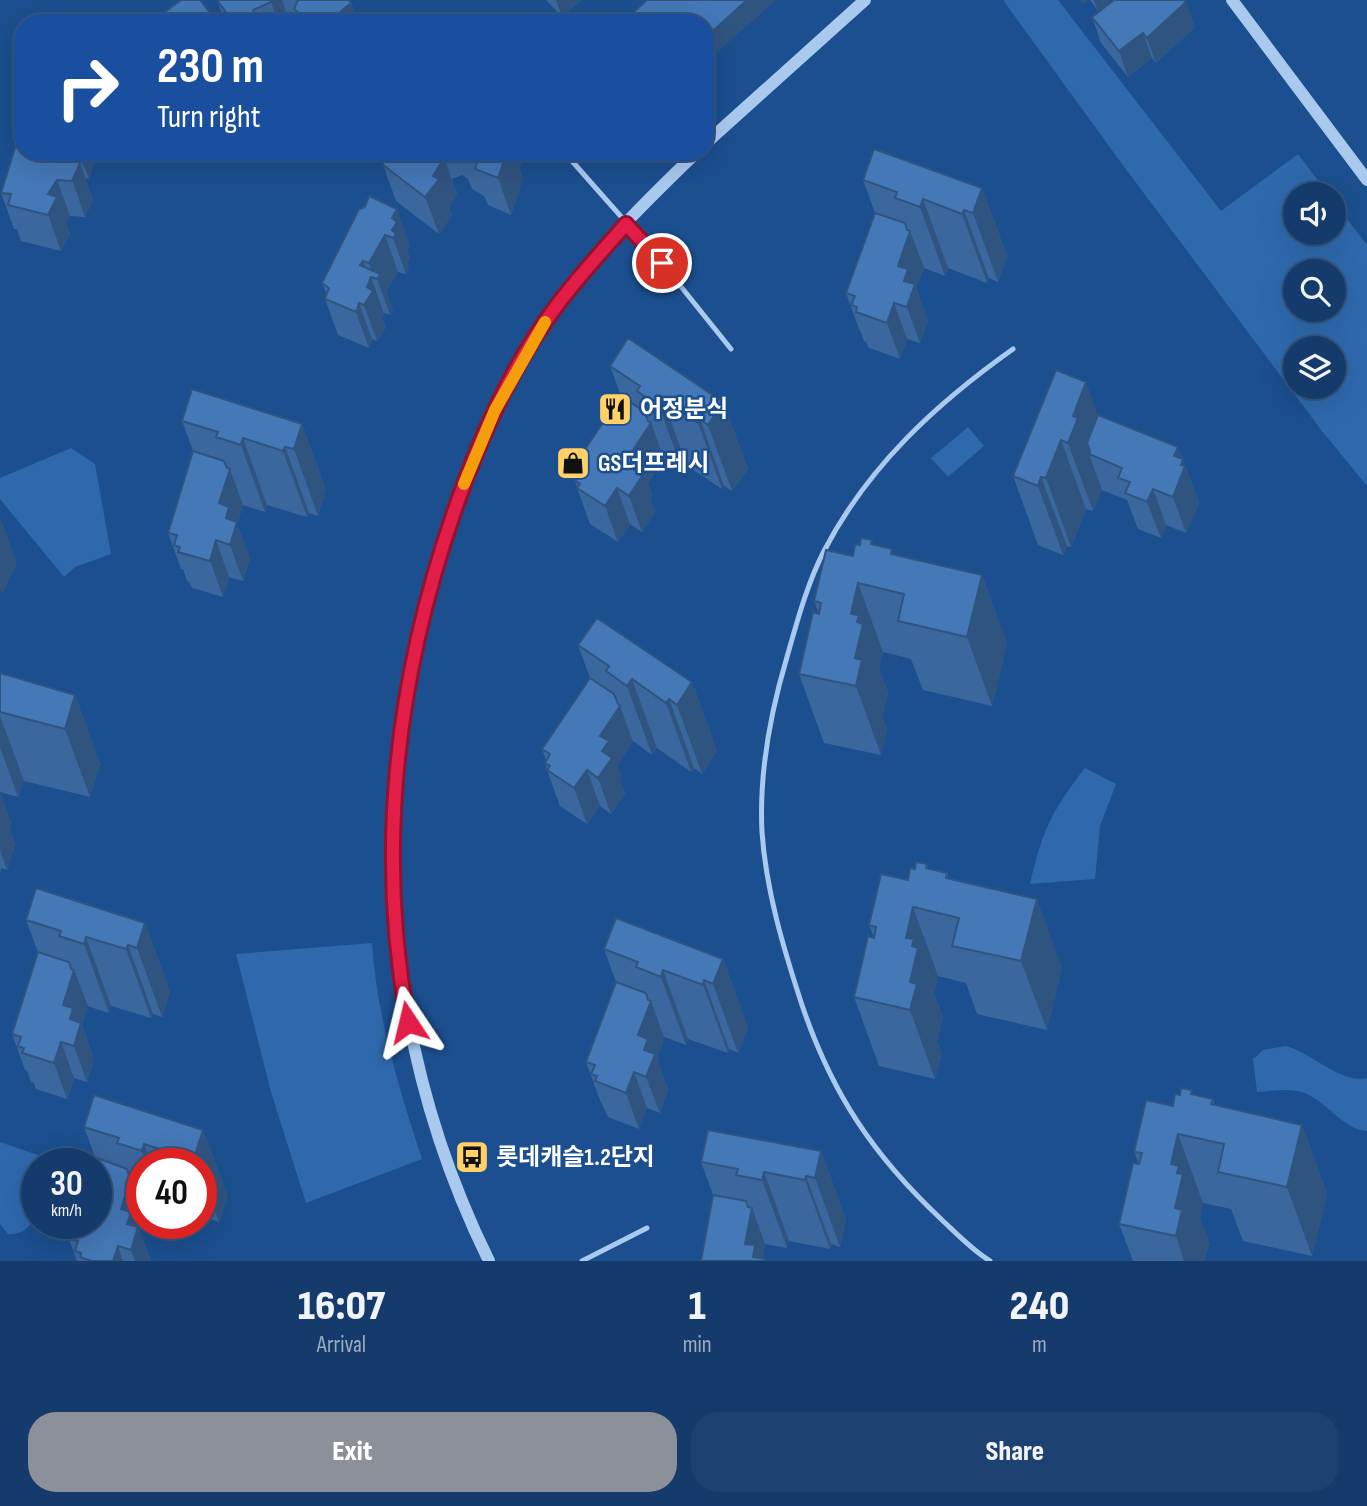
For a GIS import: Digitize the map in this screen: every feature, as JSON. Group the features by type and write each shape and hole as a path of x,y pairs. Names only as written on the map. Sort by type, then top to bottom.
{"street":[{"path":"714,136 865,0"},
{"path":"1232,0 1367,180"},
{"path":"489,1261 426,1101 401,983 393,887 401,726 417,629 471,465 495,410 545,322 626,224 688,161"}],"lane":[{"path":"572,161 662,263 731,349"},
{"path":"990,1261 906,1185 876,1149 834,1085 814,1038 781,939 762,836 761,798 764,755 785,662 818,565 842,519 872,477 904,440 966,383 1013,349"},
{"path":"582,1261 647,1228"}],"shaded area":[{"path":"1003,0 1058,0 1221,211 1298,154 1319,182 1283,182 1283,245 1346,245 1346,218 1367,245 1367,486 1298,399 1346,399 1346,336 1283,336 1283,379"},
{"path":"968,427 984,446 948,477 931,458"},
{"path":"71,448 95,464 111,554 75,567 64,577 0,499 0,478"},
{"path":"1085,768 1116,784 1100,826 1095,879 1030,884 1049,823"},
{"path":"372,943 384,1026 422,1159 306,1203 271,1092 236,954"},
{"path":"1286,1046 1347,1077 1367,1078 1367,1131 1351,1126 1315,1098 1301,1092 1257,1092 1253,1059 1263,1050"},
{"path":"0,1142 21,1149 21,1232 8,1234 0,1224"}],"building":[{"path":"181,0 200,0 211,14 162,14"},
{"path":"217,0 272,0 253,10 255,14 227,14"},
{"path":"298,0 349,0 351,3 340,14 300,14 294,9"},
{"path":"647,0 747,0 714,30 714,14 632,14"},
{"path":"1114,0 1186,2 1147,38 1143,33 1119,51 1092,17"},
{"path":"874,149 982,188 973,213 964,210 962,214 923,199 920,207 895,198 897,192 863,180"},
{"path":"14,151 14,161 80,163 72,181 57,180 48,194 57,197 48,215 8,205 11,194 1,193"},
{"path":"384,161 442,161 433,176 439,179 425,197 383,165"},
{"path":"504,161 498,178 475,169 477,162"},
{"path":"369,196 397,209 392,218 397,222 392,230 396,234 393,238 385,235 369,263 363,261 360,265 380,274 377,279 371,277 367,287 373,291 364,305 359,303 356,312 325,299 329,288 322,283 359,209 365,207"},
{"path":"875,213 905,223 910,231 898,266 908,269 904,281 915,284 907,307 894,303 887,323 856,312 857,307 851,305 855,296 846,293"},
{"path":"628,338 723,402 708,425 700,419 698,423 663,399 659,406 637,391 640,386 610,366"},
{"path":"1056,370 1086,382 1073,416 1078,418 1068,443 1061,440 1046,478 1041,477 1038,486 1013,476"},
{"path":"192,389 302,424 294,449 285,447 283,451 243,438 241,445 216,437 218,432 182,421"},
{"path":"621,396 645,412 651,423 631,453 639,459 633,469 642,476 629,496 617,488 605,506 577,488 580,484 575,480 581,472 573,467"},
{"path":"1098,415 1178,447 1174,456 1183,459 1181,465 1185,466 1173,497 1153,489 1147,502 1125,493 1130,482 1118,478 1122,468 1089,454 1087,443"},
{"path":"193,451 224,461 230,469 219,503 229,507 226,518 237,522 230,545 216,540 210,561 178,552 180,547 174,545 177,535 168,533"},
{"path":"861,538 872,540 871,544 892,549 891,554 982,575 967,637 898,621 904,594 858,583 851,614 859,615 857,622 863,624 855,658 862,660 856,686 799,674 813,612 819,614 821,603 814,601 826,550 853,556 855,544 860,545"},
{"path":"597,618 692,682 677,705 669,699 666,703 632,679 627,686 606,671 609,666 578,645"},
{"path":"0,673 75,695 65,729 0,712"},
{"path":"590,678 614,694 620,706 600,736 609,741 602,751 612,758 598,778 587,770 574,788 547,770 550,766 545,763 550,754 542,749"},
{"path":"916,862 927,864 926,868 947,873 946,878 1037,899 1021,961 952,946 959,918 913,907 906,938 914,939 912,946 918,948 910,982 917,984 910,1010 854,997 868,936 874,938 876,927 869,925 881,874 908,880 910,868 915,869"},
{"path":"36,888 145,923 137,948 128,945 126,949 86,937 84,944 59,936 61,931 26,920"},
{"path":"616,918 723,959 713,984 704,980 703,985 663,970 661,977 636,967 638,962 604,949"},
{"path":"38,952 69,962 74,970 63,1005 73,1008 70,1019 81,1023 74,1046 61,1042 54,1063 22,1053 24,1048 18,1046 21,1037 12,1034"},
{"path":"616,982 646,993 651,1001 638,1035 648,1039 644,1050 655,1054 646,1077 634,1072 626,1093 595,1081 597,1076 591,1074 595,1065 586,1062"},
{"path":"1181,1088 1192,1090 1191,1094 1213,1099 1211,1104 1302,1125 1287,1187 1218,1172 1224,1144 1178,1134 1171,1164 1179,1166 1177,1173 1183,1174 1175,1208 1182,1210 1176,1236 1119,1224 1133,1163 1139,1164 1142,1153 1134,1152 1146,1100 1173,1106 1175,1094 1180,1095"},
{"path":"94,1095 203,1130 197,1148 157,1148 144,1144 143,1148 133,1148 117,1143 119,1138 84,1127"},
{"path":"708,1130 821,1151 815,1178 806,1176 805,1180 764,1172 762,1180 736,1175 738,1169 701,1162"},
{"path":"112,1163 126,1169 126,1192 121,1209 126,1210 126,1239 134,1239 131,1250 118,1246 113,1261 91,1261 80,1257 81,1253 75,1251 78,1241 69,1239 112,1239"},
{"path":"713,1195 746,1201 748,1207 752,1208 745,1244 755,1245 753,1257 765,1259 764,1261 701,1261"}],"slow traffic":[{"path":"464,484 495,410 545,322"}],"place":[{"name":"어정분식","path":"615,409"},
{"name":"GS더프레시","path":"573,463"},
{"name":"롯데캐슬1.2단지","path":"472,1157"}],"route":[{"path":"408,1022 401,983 393,887 401,726 417,629 442,546 471,465 495,410 520,362 575,282 626,224 662,263"}]}
